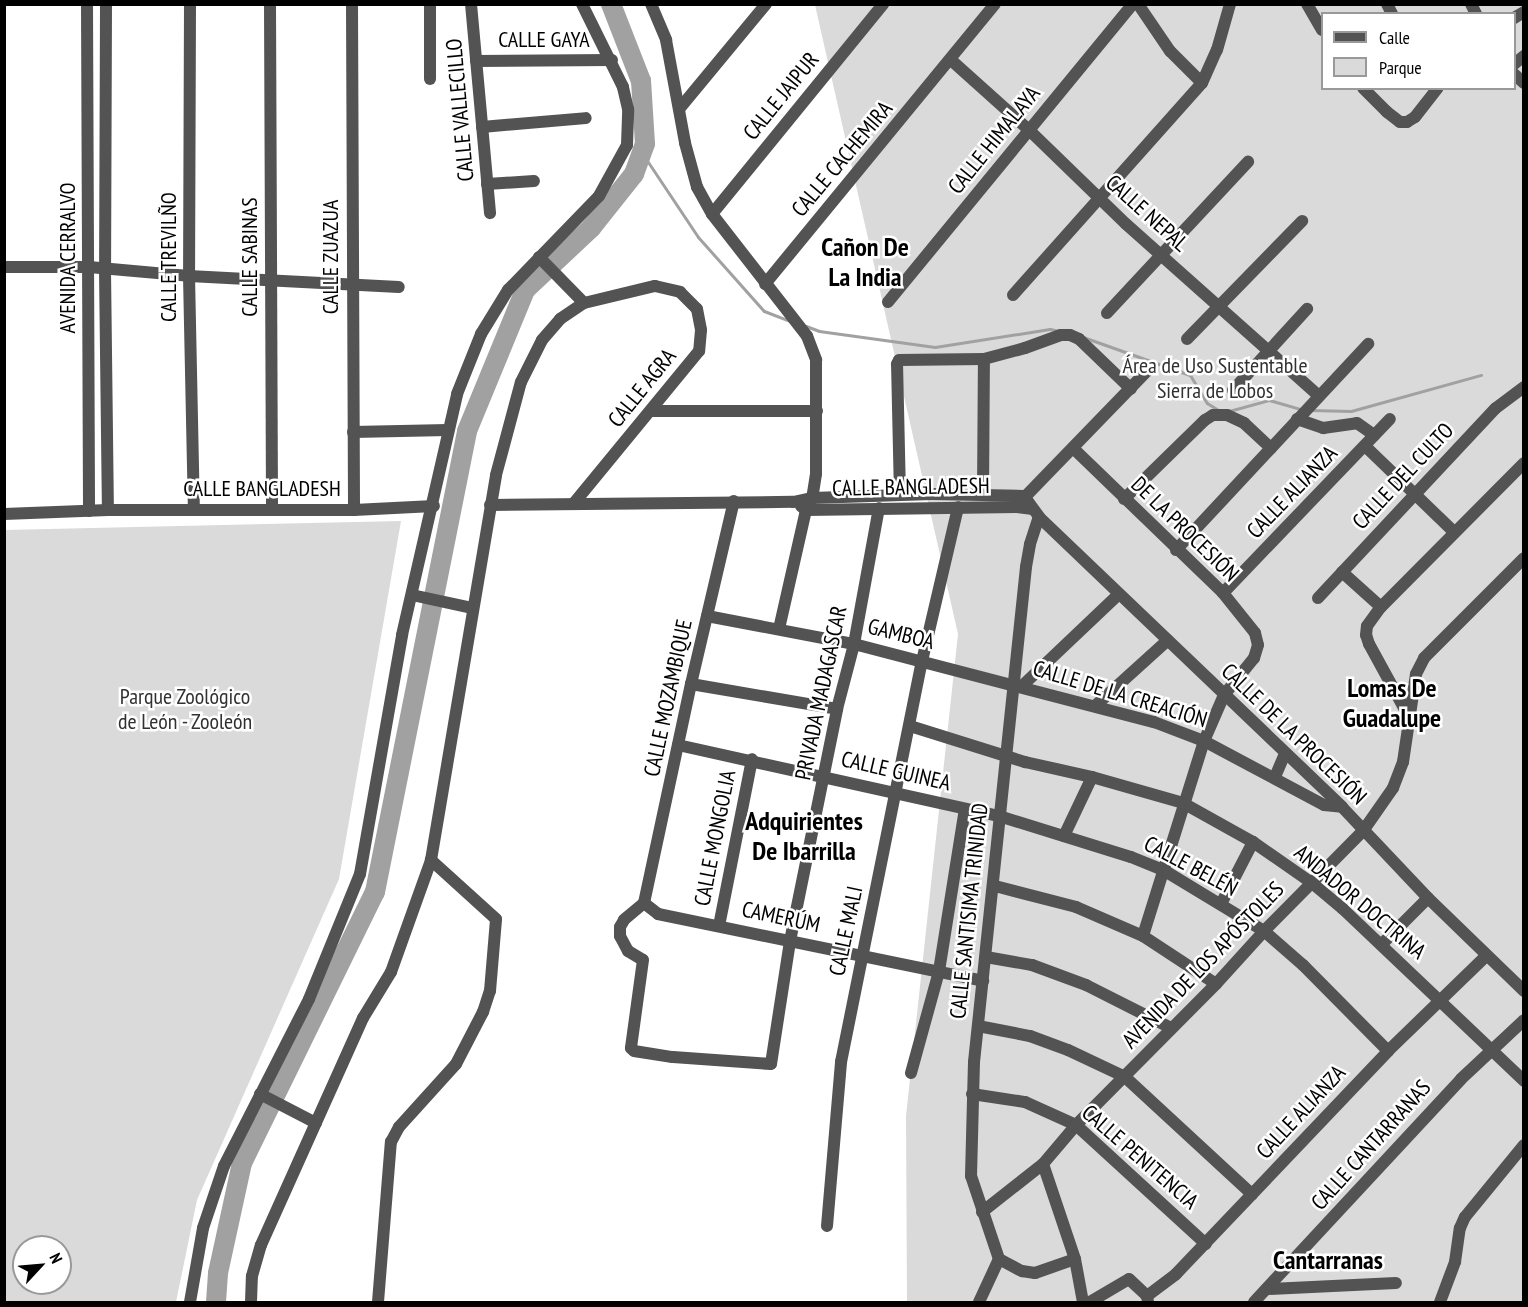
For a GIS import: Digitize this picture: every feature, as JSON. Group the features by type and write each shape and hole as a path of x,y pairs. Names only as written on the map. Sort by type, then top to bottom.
{"street":[{"name":"AVENIDA CERRALVO","path":"87,4 89,511"},
{"name":"AVENIDA CERRALVO","path":"106,4 105,270 108,510"},
{"name":"CALLE TREVILÑO","path":"190,4 189,276 194,509"},
{"name":"CALLE SABINAS","path":"270,4 272,509"},
{"name":"CALLE ZUAZUA","path":"352,4 354,510"},
{"path":"430,4 430,80"},
{"name":"CALLE VALLECILLO","path":"471,4 490,213"},
{"path":"190,1302 203,1228 224,1166 266,1097 360,874 457,394 481,334 508,290 543,260 599,196 627,145 628,109 622,87 612,60 582,4"},
{"path":"651,4 666,40 685,143 697,187 712,214 807,336 816,360 816,474 779,629"},
{"path":"680,108 766,4"},
{"name":"CALLE JAIPUR","path":"712,214 883,4"},
{"name":"CALLE CACHEMIRA","path":"765,284 995,4"},
{"name":"CALLE HIMALAYA","path":"888,302 1133,4"},
{"path":"1138,4 1170,51 1202,83"},
{"path":"1013,295 1202,83 1217,50 1230,4"},
{"path":"1307,4 1321,27"},
{"name":"CALLE GAYA","path":"476,61 612,60"},
{"name":"CALLE NEPAL","path":"951,60 1029,130 1098,198 1318,395"},
{"path":"1365,90 1387,112 1400,122 1407,123 1415,117 1436,90"},
{"path":"482,127 586,118"},
{"path":"1107,313 1248,162"},
{"path":"487,184 534,181"},
{"path":"1187,339 1302,221"},
{"path":"250,1302 252,1276 261,1245 312,1121 363,1017 391,972 431,860 466,607 496,474 521,382 542,340 560,319 584,303 543,260"},
{"path":"4,267 89,267 189,276 399,287"},
{"name":"CALLE AGRA","path":"575,502 699,351 701,330 697,309 680,292 655,286 584,303"},
{"path":"1233,390 1307,309"},
{"path":"900,495 897,364 904,358 984,359 1061,335 1070,335 1079,339 1131,389"},
{"path":"1176,550 1318,395 1368,344"},
{"path":"983,493 984,359"},
{"name":"CALLE BANGLADESH","path":"794,502 806,510 1017,507 1024,496 1074,449 1147,371"},
{"name":"CALLE DEL CULTO","path":"1318,598 1413,493 1496,408 1524,387"},
{"path":"652,411 817,411"},
{"path":"1124,499 1205,420 1213,415 1227,415 1244,423 1271,448"},
{"path":"1297,419 1323,428 1358,423 1374,435"},
{"name":"CALLE ALIANZA","path":"1223,593 1390,419"},
{"path":"353,432 448,430"},
{"path":"1365,446 1454,532"},
{"name":"DE LA PROCESIÓN","path":"1074,449 1223,593 1255,633 1258,645 1254,658 1224,695"},
{"path":"1409,717 1366,635 1367,626 1381,607 1524,463"},
{"name":"CALLE BANGLADESH","path":"490,505 575,502 794,502 812,498 983,493 1024,496"},
{"name":"CALLE DE LA PROCESIÓN","path":"1024,496 1036,513 1118,595 1342,807 1428,898 1524,991"},
{"name":"CALLE MOZAMBIQUE","path":"644,903 691,684 734,501"},
{"name":"CALLE BANGLADESH","path":"4,514 194,509 354,510 434,506"},
{"name":"CALLE MALI","path":"827,1226 841,1062 922,661 958,507"},
{"path":"1017,507 1036,513"},
{"name":"PRIVADA MADAGASCAR","path":"644,903 624,920 620,927 620,936 628,951 643,960 630,1044 634,1051 673,1057 771,1064 790,941 837,709 854,644 879,508"},
{"name":"CALLE SANTISIMA TRINIDAD","path":"999,1259 982,1212 970,1164 972,1094 995,886 1005,755 1018,685 1026,567 1036,513"},
{"name":"AVENIDA DE LOS APÓSTOLES","path":"982,1212 1043,1164 1077,1125 1363,831 1393,788 1404,762 1416,674 1424,658 1524,558"},
{"path":"1342,573 1381,607"},
{"path":"1018,685 1118,595"},
{"path":"418,596 466,607"},
{"name":"GAMBOA","path":"707,615 854,644 1018,685"},
{"path":"1095,706 1168,640"},
{"path":"691,684 837,709"},
{"name":"CALLE DE LA CREACIÓN","path":"1018,685 1154,722 1204,741 1324,805 1342,807"},
{"path":"1143,936 1165,871 1183,802 1204,741 1224,695"},
{"name":"ANDADOR DOCTRINA","path":"910,726 1005,755 1183,802 1253,843 1312,883 1383,944 1524,1081"},
{"name":"CALLE GUINEA","path":"678,745 752,759 999,816"},
{"path":"1275,777 1285,754"},
{"name":"CALLE MONGOLIA","path":"719,926 752,759"},
{"path":"1064,836 1092,777"},
{"path":"911,1073 939,971 965,809"},
{"name":"CALLE BELÉN","path":"999,816 1165,871 1197,892 1221,904 1264,931 1303,965 1388,1051"},
{"path":"1221,904 1253,843"},
{"path":"378,1302 391,1142 399,1127 456,1064 483,1012 490,991 496,920 431,860"},
{"path":"995,886 1076,907 1143,936 1216,984"},
{"path":"1383,944 1428,898"},
{"name":"CAMERÚM","path":"644,903 658,914 983,981"},
{"name":"CALLE ALIANZA","path":"1148,1299 1206,1244 1388,1051 1486,956"},
{"path":"986,957 1032,965 1086,985 1171,1028"},
{"name":"CALLE CANTARRANAS","path":"1254,1302 1446,1095 1491,1049 1524,1020"},
{"path":"978,1026 1030,1036 1068,1050 1125,1077 1252,1194"},
{"name":"CALLE PENITENCIA","path":"972,1094 1025,1102 1077,1125 1206,1244"},
{"path":"266,1097 312,1121"},
{"path":"1440,1302 1455,1262 1460,1228 1465,1217 1524,1145"},
{"path":"1043,1164 1074,1259 1083,1302"},
{"path":"979,1302 999,1259 1022,1271 1035,1273 1074,1259"},
{"path":"1090,1302 1129,1279 1148,1299"},
{"path":"1268,1289 1396,1283"}],"green space":[{"name":"Área de Uso Sustentable Sierra de Lobos","path":"815,5 1523,5 1523,1302 907,1302 906,1116 958,634"},
{"name":"Parque Zoológico de León - Zooleón","path":"401,521 339,879 197,1200 176,1302 5,1302 5,530"}],"waterway":[{"path":"216,1302 218,1273 242,1163 375,892 467,431 525,290 591,228 634,174 645,144 641,81 611,4"},
{"path":"642,153 698,237 764,311 788,320"},
{"path":"806,326 819,331 935,347 1050,329 1059,331"},
{"path":"1083,337 1190,375 1207,403 1220,411"},
{"path":"1310,410 1351,411 1481,375"},
{"path":"1229,411 1269,400 1301,409"}],"district":[{"name":"Cañon De La India","path":"865,262"},
{"name":"Lomas De Guadalupe","path":"1392,703"},
{"name":"Adquirientes De Ibarrilla","path":"804,836"},
{"name":"Cantarranas","path":"1328,1260"}]}
